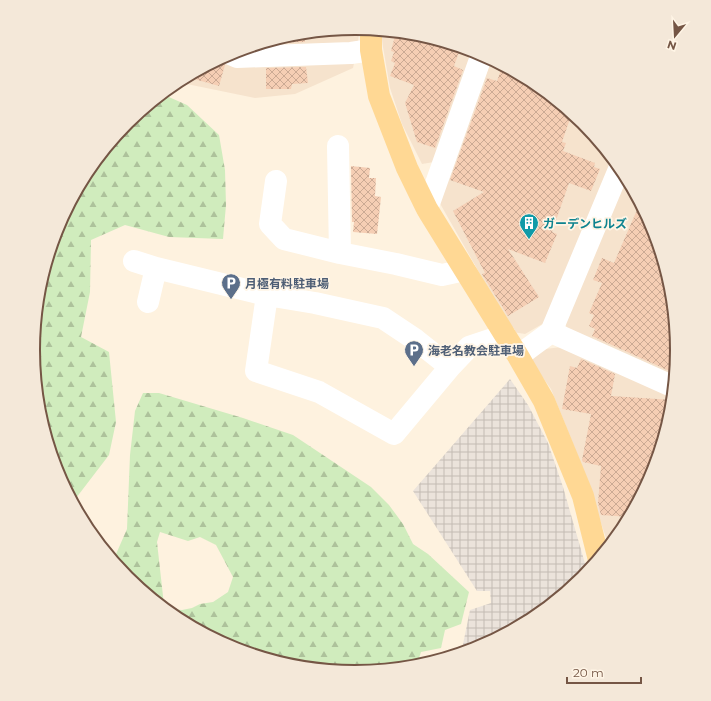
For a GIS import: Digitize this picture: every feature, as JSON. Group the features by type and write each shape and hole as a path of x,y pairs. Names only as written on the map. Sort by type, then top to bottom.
{"main road":[{"path":"371,40 379,96 407,168 427,209 518,356 544,401 583,496 597,554"}],"street":[{"path":"241,57 351,52 371,40"},
{"path":"427,209 480,61"},
{"path":"338,146 340,253"},
{"path":"518,356 551,332 617,174"},
{"path":"276,181 270,224 284,239 340,253 442,275 465,270"},
{"path":"134,261 156,268 267,295 315,303 383,318 416,340 450,367"},
{"path":"148,302 156,268"},
{"path":"267,295 256,370 319,392 394,434 450,367 469,347 505,335"},
{"path":"551,332 669,385"}],"shaded area":[{"path":"359,35 353,68 295,94 255,98 187,84 235,59 274,46 314,38"},
{"path":"382,37 397,38 437,46 474,58 434,162 422,164 402,124 390,88"},
{"path":"490,65 531,88 564,113 593,142 612,167 544,323 525,334 513,332 438,200"},
{"path":"624,185 647,230 665,289 671,350 669,377 569,332 565,324"},
{"path":"562,347 668,395 660,432 647,471 629,508 607,541 582,466 551,389 531,361 545,349"},
{"path":"510,379 528,405 548,443 563,487 586,567 564,588 531,613 495,633 462,647 470,610 491,603 490,591 477,591 413,491"}],"green space":[{"path":"168,97 187,105 219,135 225,170 226,205 223,239 169,237 125,225 91,240 90,292 81,337 109,352 116,422 109,455 77,497 57,452 46,412 43,392 40,350 46,289 64,230 82,193 93,175 118,142 132,127"},
{"path":"143,393 159,393 243,418 293,435 371,487 389,505 403,524 413,544 428,554 469,592 461,624 445,630 441,648 421,652 418,660 356,666 314,663 274,655 235,642 198,624 175,609 182,610 192,608 200,604 213,602 228,592 233,577 216,545 200,537 188,541 160,532 157,542 164,601 132,574 115,556 127,529 130,455 135,411"}],"building":[{"path":"394,38 417,41 459,53 454,66 463,70 435,148 417,142 405,103 414,85 390,76 395,63 391,61 394,52 391,51"},
{"path":"305,39 305,42 288,42"},
{"path":"224,64 219,86 195,79"},
{"path":"306,67 308,83 292,84 291,89 266,89 266,68"},
{"path":"501,71 531,88 564,113 570,119 562,142 566,143 563,151 595,163 594,167 600,169 591,191 569,183 552,232 557,234 545,263 508,249 539,297 508,316 482,274 485,273 453,211 484,192 450,180 487,78 497,81"},
{"path":"351,166 370,168 369,178 376,178 375,196 381,197 377,234 353,232 354,222 352,222"},
{"path":"637,209 654,249 665,289 670,330 670,371 592,336 595,329 589,326 594,315 589,313 602,283 593,280 602,258 614,263"},
{"path":"581,359 615,374 611,396 667,400 660,432 647,471 624,517 601,515 598,503 601,466 583,462 582,460 591,414 562,409 570,366 577,368"}],"place":[{"name":"ガーデンヒルズ","path":"529,240"},
{"name":"月極有料駐車場","path":"231,300"},
{"name":"海老名教会駐車場","path":"414,367"}]}
